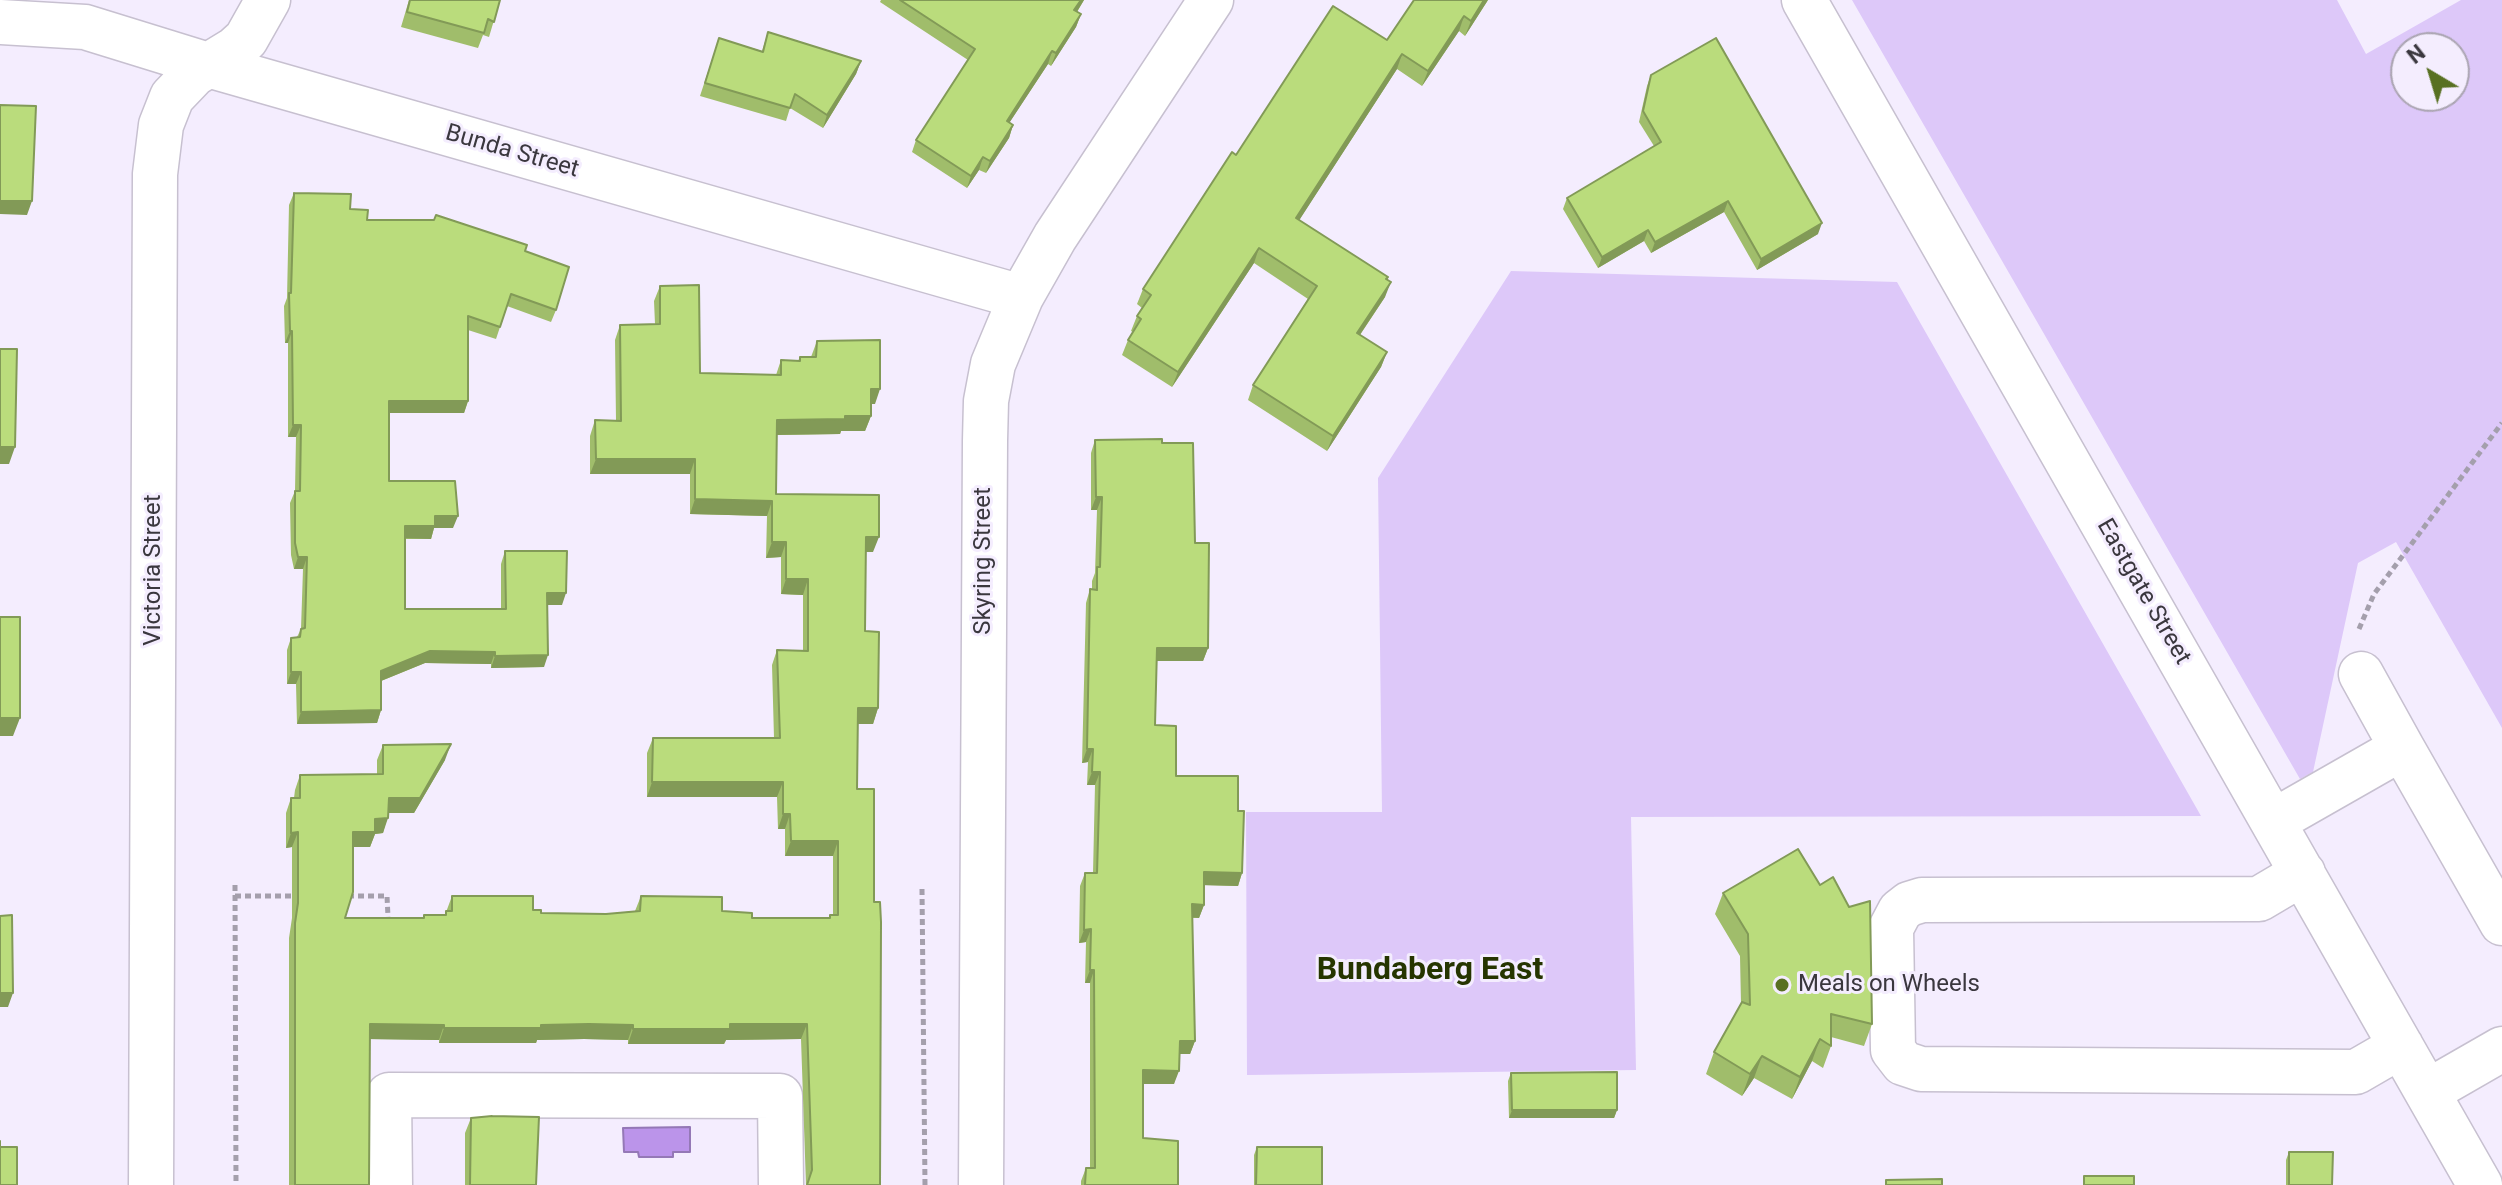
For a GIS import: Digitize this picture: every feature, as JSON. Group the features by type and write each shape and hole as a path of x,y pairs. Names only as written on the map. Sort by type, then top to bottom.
{"street":[{"name":"Victoria Street","path":"151,1185 155,174 161,125 172,97 181,85 246,39 268,0"},
{"name":"Skyring Street","path":"981,1185 986,401 993,364 1021,297 1055,237 1211,0"},
{"name":"Eastgate Street","path":"1804,0 2480,1185"},
{"name":"Bunda Street","path":"0,22 85,27 208,65 1021,297"},
{"path":"2361,674 2502,923"},
{"path":"2274,821 2402,748"},
{"path":"2303,873 2259,899 1922,900 1909,904 1900,911 1891,928 1893,1050 1903,1063 1921,1069 2356,1072 2401,1046"},
{"path":"2427,1092 2502,1049"},
{"path":"390,1185 389,1095 780,1096 781,1185"}],"path":[{"path":"2361,674 2356,653 2357,635 2374,594 2502,423"},
{"path":"235,885 236,1185"},
{"path":"922,889 925,1185"},
{"path":"235,896 302,896"},
{"path":"333,896 387,896 388,917"}],"shaded area":[{"path":"1852,0 2337,0 2366,54 2390,40 2390,112 2470,112 2470,32 2405,32 2461,0 2502,0 2502,728 2396,542 2358,563 2313,772 2300,779"},
{"path":"1511,271 1897,282 2201,816 1631,817 1636,1070 1247,1075 1246,812 1382,812 1378,478"},
{"path":"690,1127 690,1152 673,1152 673,1157 639,1157 638,1152 624,1152 623,1128"}],"building":[{"path":"410,0 500,0 494,22 488,19 484,33 407,12"},
{"path":"900,0 1081,0 1074,10 1081,14 1056,53 1052,51 1007,121 1013,125 990,161 983,157 971,176 916,140 975,49"},
{"path":"1414,0 1484,0 1471,21 1464,16 1428,71 1402,54 1296,218 1388,277 1386,279 1391,282 1357,333 1387,352 1333,436 1253,385 1317,286 1259,248 1178,372 1128,340 1141,319 1137,316 1151,295 1143,289 1232,152 1236,155 1333,6 1387,40"},
{"path":"768,32 861,61 827,115 795,94 790,108 705,83 719,38 763,52"},
{"path":"1716,38 1822,223 1761,259 1728,201 1655,242 1648,230 1602,257 1567,198 1661,142 1643,111 1651,75"},
{"path":"0,105 36,106 32,201 0,201"},
{"path":"294,193 351,194 350,209 368,210 367,220 434,220 436,215 527,245 525,251 569,267 556,310 511,294 500,327 468,316 468,401 389,401 389,481 455,481 458,516 435,516 435,526 405,526 405,609 506,609 505,551 567,551 566,593 547,593 548,655 495,656 495,652 430,651 381,671 381,710 301,712 301,672 291,672 291,638 300,637 301,629 305,628 307,557 298,557 295,543 295,491 300,491 301,425 293,425 290,331"},
{"path":"699,285 700,373 781,375 781,360 800,361 800,357 816,357 817,341 880,340 880,389 871,389 871,416 777,420 776,494 879,495 879,537 866,537 865,631 879,632 878,708 858,708 857,789 874,789 874,902 880,902 881,922 880,1185 807,1185 812,1170 807,1024 730,1024 730,1029 633,1029 633,1025 589,1024 541,1025 541,1028 444,1028 444,1025 370,1024 369,1185 295,1185 298,832 291,833 291,798 300,798 300,775 383,774 383,745 451,744 420,798 389,798 388,818 375,819 375,832 353,832 353,892 345,918 446,915 446,911 452,911 452,896 533,896 533,910 541,910 541,913 640,911 641,896 722,897 722,911 752,913 752,918 830,918 830,915 838,915 838,841 791,841 790,814 783,814 783,782 652,782 653,738 780,738 777,650 808,651 808,579 786,579 786,542 772,542 772,501 695,499 695,459 596,459 595,420 621,421 620,325 660,324 660,286"},
{"path":"0,349 17,349 15,447 0,447"},
{"path":"1162,439 1162,443 1193,443 1195,543 1209,543 1208,648 1157,648 1155,725 1176,726 1176,776 1238,776 1238,811 1244,811 1242,873 1204,872 1204,905 1192,904 1195,1041 1180,1041 1179,1071 1143,1070 1143,1138 1178,1141 1178,1185 1085,1185 1086,1168 1095,1168 1094,970 1090,970 1091,929 1084,930 1085,873 1097,873 1100,772 1092,772 1093,749 1087,749 1090,589 1097,590 1102,497 1096,497 1095,440"},
{"path":"0,617 20,617 20,718 0,718"},
{"path":"1798,849 1820,885 1833,877 1849,907 1870,901 1872,1024 1831,1014 1831,1046 1820,1039 1800,1077 1762,1056 1750,1074 1714,1052 1742,1002 1750,1005 1748,934 1723,893"},
{"path":"12,915 13,993 0,993 0,916"},
{"path":"1617,1072 1617,1110 1512,1110 1511,1073"},
{"path":"539,1117 536,1185 470,1185 471,1118"},
{"path":"0,1147 17,1147 17,1185 0,1185"},
{"path":"1257,1147 1322,1147 1322,1185 1256,1185"},
{"path":"2289,1152 2333,1152 2332,1185 2289,1185"},
{"path":"2084,1176 2134,1176 2134,1185 2084,1185"},
{"path":"1942,1179 1942,1185 1886,1185 1886,1180"}],"place":[{"name":"Meals on Wheels","path":"1782,985"}],"district":[{"name":"Bundaberg East","path":"1430,971"}]}
